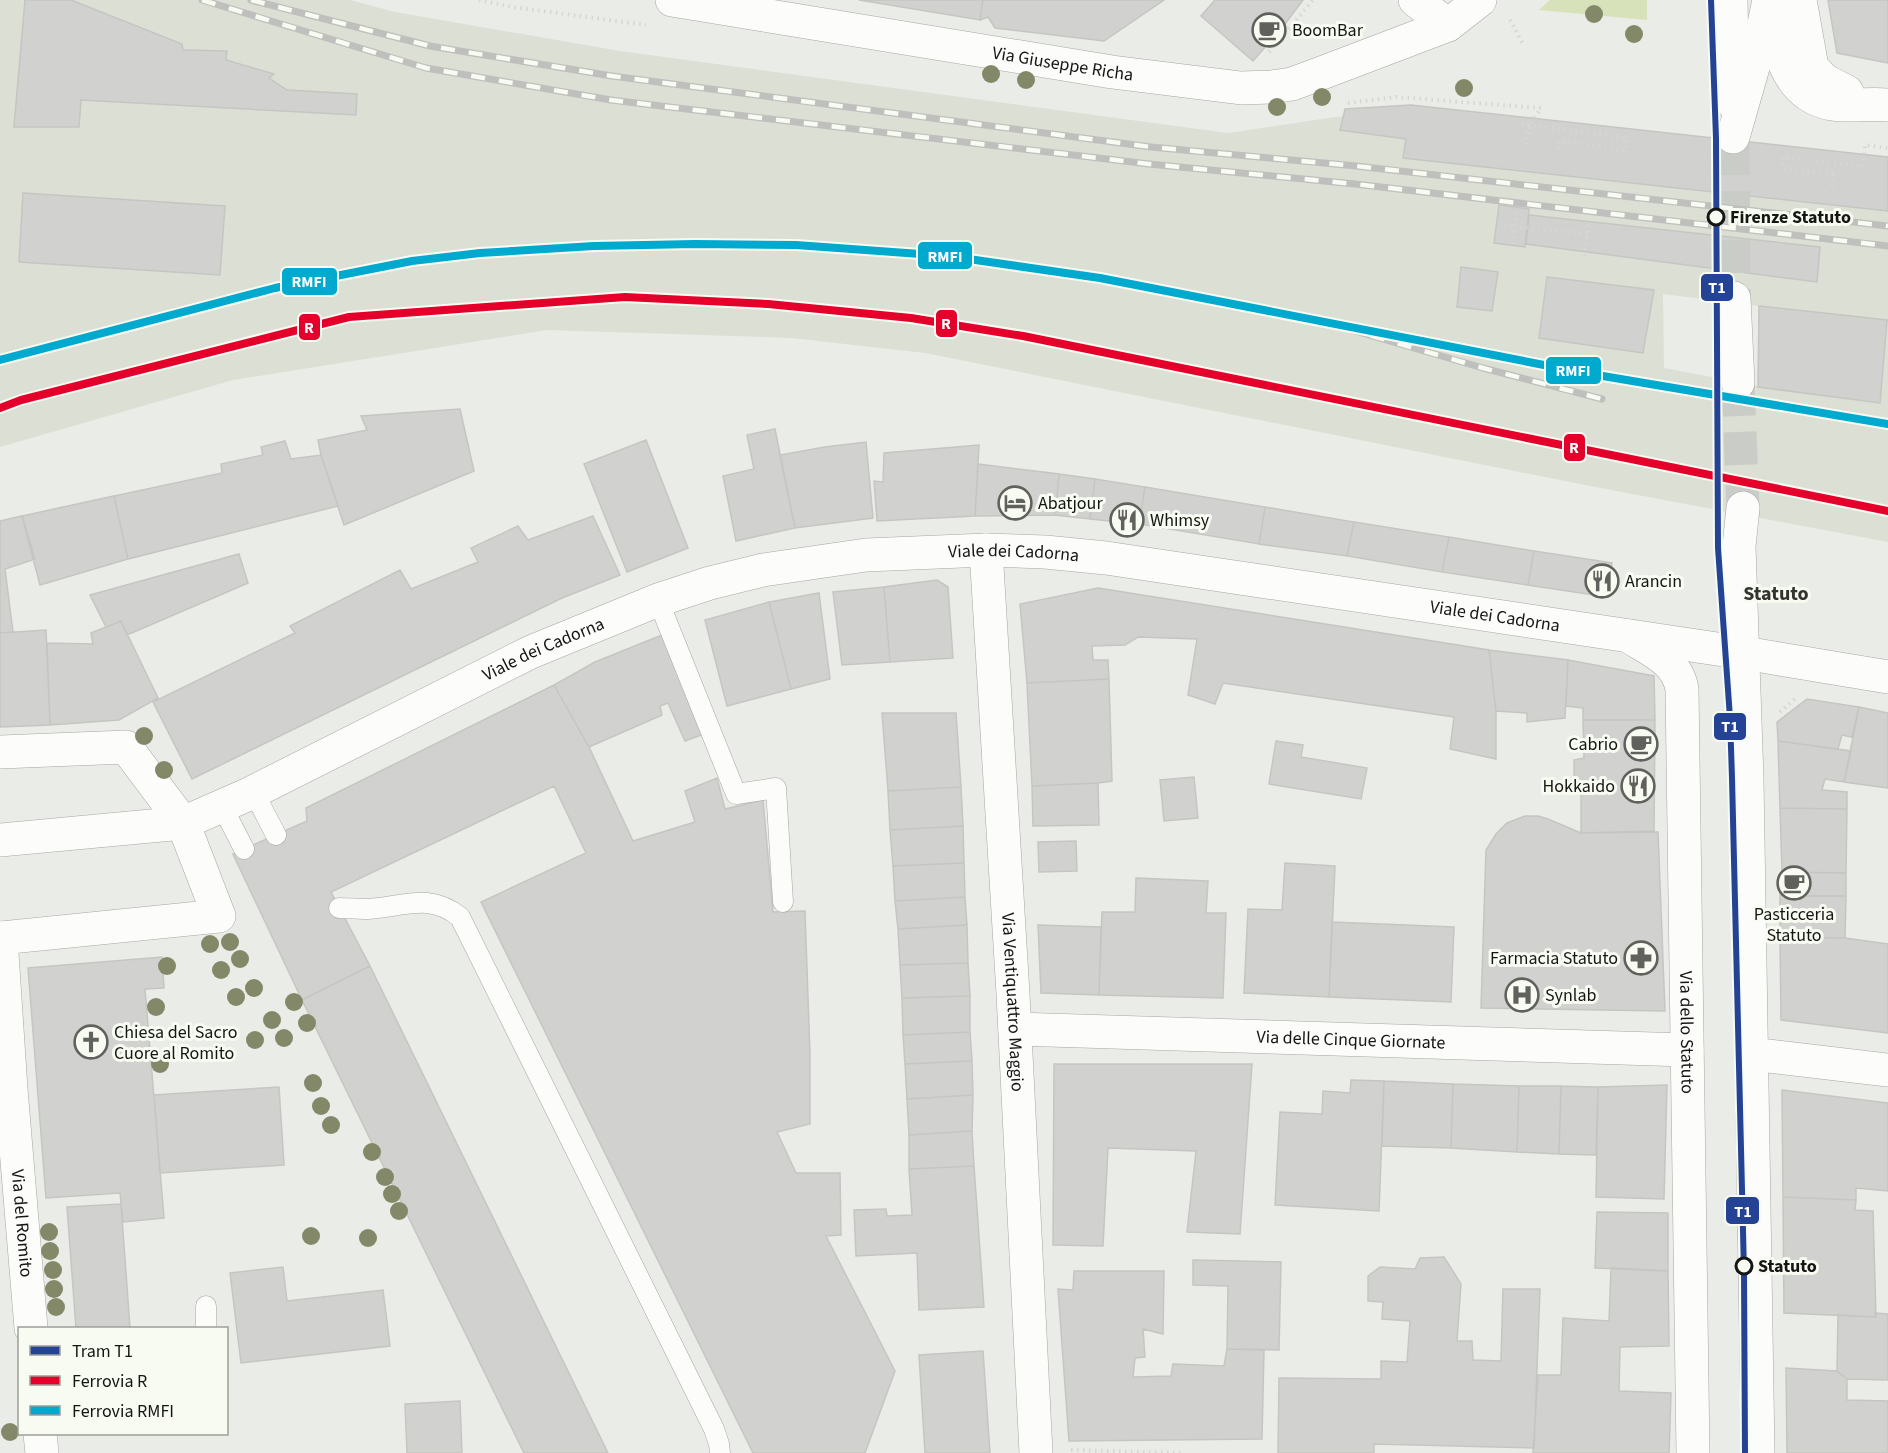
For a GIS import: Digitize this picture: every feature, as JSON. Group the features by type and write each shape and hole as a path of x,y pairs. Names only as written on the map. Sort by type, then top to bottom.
{"street":[{"name":"Via Giuseppe Richa","path":"672,0 1112,72 1241,88 1292,84 1493,6"},
{"path":"1415,0 1448,25"},
{"path":"1731,0 1733,140 1770,0"},
{"path":"1770,0 1783,63 1795,81 1807,92 1831,104 1879,104"},
{"path":"1800,0 1812,67 1824,80 1879,104"},
{"path":"1734,298 1738,383"},
{"path":"1743,508 1739,546 1744,653 1758,1453"},
{"name":"Viale dei Cadorna","path":"0,840 183,823 241,797 531,652 658,600 763,570 866,555 986,550 1045,552 1107,558 1744,653 1888,677"},
{"name":"Via Ventiquattro Maggio","path":"986,550 1015,1029 1036,1453"},
{"name":"Via dello Statuto","path":"1628,636 1672,665 1682,688 1693,1453"},
{"path":"0,752 126,747 183,823 219,916 0,938"},
{"name":"Via del Romito","path":"0,938 31,1327"},
{"name":"Via delle Cinque Giornate","path":"1015,1029 1687,1050"},
{"path":"1751,1054 1888,1070"},
{"path":"40,1435 42,1453"}],"lane":[{"path":"658,600 736,794 776,789 783,902"},
{"path":"241,797 276,835"},
{"path":"241,797 244,849"},
{"path":"339,908 369,909 430,902 447,907 460,917 714,1429 720,1453"},
{"path":"206,1306 206,1327"}],"path":[{"path":"1493,6 1524,46"},
{"path":"1529,136 1530,125 1541,108"},
{"path":"1527,146 1527,124 1522,124 1530,125 1626,138 1626,150 1559,141 1558,150"},
{"path":"1832,186 1833,174 1782,168 1783,157 1863,166 1865,145 1888,148"},
{"path":"1512,244 1517,226 1516,212"},
{"path":"1585,256 1589,220"},
{"path":"1506,225 1588,234"},
{"path":"1773,720 1785,706 1802,693"},
{"path":"1069,1450 1181,1453"}],"shaded area":[{"path":"0,0 350,0 395,12 620,51 1228,133 1393,111 1888,159 1888,542 1590,486 925,353 792,338 547,330 233,380 0,447","holes":["1663,294 1759,306 1758,386 1664,368"]}],"green space":[{"path":"1550,0 1647,0 1647,20 1539,10"}],"building":[{"path":"25,0 71,0 182,44 183,50 227,51 226,60 274,74 269,78 287,90 357,94 356,115 81,100 79,127 14,127"},
{"path":"859,0 983,0 980,20"},
{"path":"983,0 1164,0 1104,41 995,28 988,17 980,20"},
{"path":"1215,0 1303,0 1253,61 1201,16"},
{"path":"1828,0 1888,0 1888,63 1837,53"},
{"path":"1411,105 1888,157 1888,211 1403,158 1406,139 1340,130 1345,109"},
{"path":"23,193 225,206 220,275 19,262"},
{"path":"1499,205 1529,209 1525,247 1494,243"},
{"path":"1529,215 1820,247 1817,282 1526,244"},
{"path":"1461,267 1498,272 1492,311 1457,307"},
{"path":"1547,277 1654,290 1643,353 1539,338"},
{"path":"1759,306 1887,320 1880,403 1758,387"},
{"path":"460,409 474,471 344,525 318,440 367,430 361,416"},
{"path":"775,429 795,528 736,541 723,476 754,469 747,435"},
{"path":"646,440 688,548 627,572 584,464"},
{"path":"285,441 291,459 321,455 338,506 128,559 114,496 222,473 221,464 263,455 261,447"},
{"path":"866,442 873,518 795,528 780,455"},
{"path":"979,445 975,516 877,521 874,481 883,482 884,453"},
{"path":"978,464 1059,474 1055,515 975,516"},
{"path":"1059,474 1095,479 1090,519 1055,515"},
{"path":"1095,479 1145,487 1139,524 1090,519"},
{"path":"1145,487 1265,507 1259,544 1139,524"},
{"path":"114,496 128,559 40,585 22,516"},
{"path":"1265,507 1354,522 1347,556 1259,544"},
{"path":"22,516 35,559 5,569 13,632 0,633 0,521"},
{"path":"593,516 620,575 562,598 192,779 153,702 295,633 290,626 400,570 411,589 478,562 471,548 518,526 528,540"},
{"path":"1354,522 1449,537 1442,572 1347,556"},
{"path":"1449,537 1534,551 1528,585 1442,572"},
{"path":"1534,551 1612,563 1607,597 1528,585"},
{"path":"239,554 248,583 127,635 121,621 106,627 90,595"},
{"path":"937,580 948,587 953,658 890,662 884,587"},
{"path":"884,587 890,662 842,665 833,592"},
{"path":"1098,588 1489,650 1496,711 1496,759 1450,749 1454,717 1223,683 1215,704 1188,695 1197,639 1138,637 1125,645 1092,646 1093,660 1108,660 1109,679 1027,683 1020,604"},
{"path":"819,593 830,679 791,689 769,602"},
{"path":"769,602 791,689 727,706 705,620"},
{"path":"121,621 158,698 119,720 50,725 47,643 93,644 91,633"},
{"path":"46,630 50,725 0,727 0,633"},
{"path":"667,633 704,734 685,741 668,703 660,706 662,715 589,747 554,685 595,662"},
{"path":"1489,650 1568,660 1565,718 1527,722 1527,713 1496,711"},
{"path":"1568,660 1654,676 1655,720 1583,720 1583,708 1566,706"},
{"path":"1109,679 1112,781 1032,786 1027,683"},
{"path":"554,685 589,747 633,841 695,822 685,791 717,778 725,809 763,800 773,912 805,911 810,1124 777,1132 796,1173 840,1173 841,1235 826,1236 895,1371 865,1453 753,1453 481,902 586,853 554,786 331,892 370,966 302,1000 233,854 307,821 306,808"},
{"path":"1807,699 1859,707 1852,737 1842,735 1838,749 1778,741 1777,722"},
{"path":"1859,707 1888,713 1888,788 1844,782"},
{"path":"882,713 956,713 961,787 888,791"},
{"path":"1583,720 1655,720 1654,831 1581,833 1581,783 1574,783 1574,760 1584,758"},
{"path":"1276,741 1303,745 1301,757 1367,768 1361,799 1269,784"},
{"path":"1778,741 1851,751 1844,782 1825,779 1822,790 1847,792 1847,809 1780,808"},
{"path":"1194,777 1198,818 1164,821 1160,780"},
{"path":"1098,783 1099,825 1033,826 1032,786"},
{"path":"961,787 963,826 890,830 888,791"},
{"path":"1780,808 1847,809 1846,873 1782,872"},
{"path":"1525,816 1548,819 1581,833 1658,832 1665,1011 1481,1008 1486,850 1496,834 1507,823"},
{"path":"963,826 964,863 893,866 890,830"},
{"path":"1076,841 1077,871 1039,872 1038,842"},
{"path":"964,863 965,897 895,901 893,866"},
{"path":"1285,863 1335,866 1329,997 1244,993 1248,909 1282,910"},
{"path":"1782,872 1846,873 1846,896 1780,896"},
{"path":"1136,878 1208,881 1206,913 1226,913 1223,998 1099,995 1102,912 1135,912"},
{"path":"1780,896 1846,896 1845,938 1780,937"},
{"path":"965,897 967,925 898,929 895,901"},
{"path":"1332,922 1454,927 1451,1002 1329,997"},
{"path":"967,925 968,963 900,965 898,929"},
{"path":"1038,925 1101,927 1099,995 1041,993"},
{"path":"1780,937 1845,938 1888,944 1888,1033 1781,1020"},
{"name":"Chiesa del Sacro Cuore al Romito","path":"162,957 164,988 145,989 164,1218 123,1222 120,1193 46,1198 28,968"},
{"path":"968,963 970,996 902,998 900,965"},
{"path":"370,966 608,1453 524,1453 302,1000"},
{"path":"970,996 970,1032 903,1035 902,998"},
{"path":"970,1032 972,1061 905,1064 903,1035"},
{"path":"972,1061 973,1095 907,1099 905,1064"},
{"path":"1054,1064 1252,1064 1240,1234 1187,1232 1196,1151 1108,1148 1103,1246 1053,1245"},
{"path":"1351,1080 1384,1081 1379,1211 1275,1205 1280,1112 1322,1114 1323,1091 1350,1093"},
{"path":"1384,1081 1453,1084 1451,1148 1382,1146"},
{"path":"1453,1084 1519,1086 1517,1152 1451,1148"},
{"path":"1667,1085 1664,1199 1596,1197 1598,1087"},
{"path":"1519,1086 1561,1086 1559,1154 1517,1152"},
{"path":"1561,1086 1598,1087 1596,1155 1559,1154"},
{"path":"279,1087 284,1165 160,1173 154,1095"},
{"path":"1782,1090 1888,1103 1888,1191 1856,1188 1856,1200 1783,1197"},
{"path":"973,1095 972,1131 909,1135 907,1099"},
{"path":"972,1131 974,1166 909,1169 909,1135"},
{"path":"974,1166 984,1307 919,1310 917,1253 856,1256 854,1210 886,1209 887,1216 912,1215 909,1169"},
{"path":"1783,1197 1856,1200 1855,1210 1873,1211 1876,1317 1784,1313"},
{"path":"121,1204 130,1327 76,1327 67,1207"},
{"path":"1597,1212 1668,1213 1668,1271 1595,1268"},
{"path":"1444,1257 1461,1284 1457,1341 1472,1341 1473,1360 1501,1361 1503,1289 1540,1289 1534,1448 1374,1444 1374,1453 1278,1453 1279,1378 1381,1379 1381,1361 1407,1362 1410,1321 1382,1319 1383,1302 1368,1301 1368,1276 1380,1267 1415,1269 1420,1258"},
{"path":"1193,1260 1281,1262 1279,1350 1227,1349 1228,1286 1193,1285"},
{"path":"283,1267 287,1301 383,1290 390,1346 241,1363 230,1273"},
{"path":"1611,1268 1668,1271 1669,1346 1620,1347 1619,1391 1671,1393 1669,1453 1533,1453 1538,1375 1561,1375 1563,1318 1609,1321"},
{"path":"1074,1271 1164,1271 1163,1334 1143,1329 1145,1357 1135,1358 1133,1377 1171,1376 1173,1364 1224,1366 1227,1349 1264,1350 1262,1439 1069,1441 1058,1289 1073,1290"},
{"path":"1875,1313 1888,1314 1888,1380 1847,1379 1837,1371 1838,1315 1876,1317"},
{"path":"983,1351 990,1453 925,1453 919,1355"},
{"path":"1786,1368 1837,1371 1847,1379 1847,1400 1888,1401 1888,1453 1787,1453"},
{"path":"460,1401 462,1453 407,1453 405,1404"}],"tunnel":[{"path":"1733,142 1734,298"},
{"path":"1738,383 1743,508"}],"railway":[{"path":"202,0 426,68 611,100 1149,164 1355,184 1888,246"},
{"path":"251,0 430,46 612,76 1151,147 1356,166 1888,226"},
{"path":"1317,320 1483,368 1602,399"}],"tram line":[{"name":"T1","path":"1711,0 1716,138 1718,548 1732,778 1744,1272 1745,1453"}],"rail line":[{"name":"RMFI","path":"0,360 275,288 412,261 480,253 594,246 796,245 948,256 1100,278 1585,373 1888,424"},
{"name":"R","path":"0,408 21,400 349,317 625,297 768,304 911,318 1023,336 1888,511"}],"place":[{"name":"BoomBar","path":"1269,30"},
{"name":"Firenze Statuto","path":"1716,217"},
{"name":"Abatjour","path":"1015,503"},
{"name":"Whimsy","path":"1127,520"},
{"name":"Arancin","path":"1602,581"},
{"name":"Cabrio","path":"1641,744"},
{"name":"Hokkaido","path":"1638,786"},
{"name":"Pasticceria Statuto","path":"1794,883"},
{"name":"Farmacia Statuto","path":"1641,958"},
{"name":"Synlab","path":"1522,995"},
{"name":"Chiesa del Sacro Cuore al Romito","path":"91,1042"},
{"name":"Statuto","path":"1744,1266"}],"district":[{"name":"Statuto","path":"1776,594"}]}
